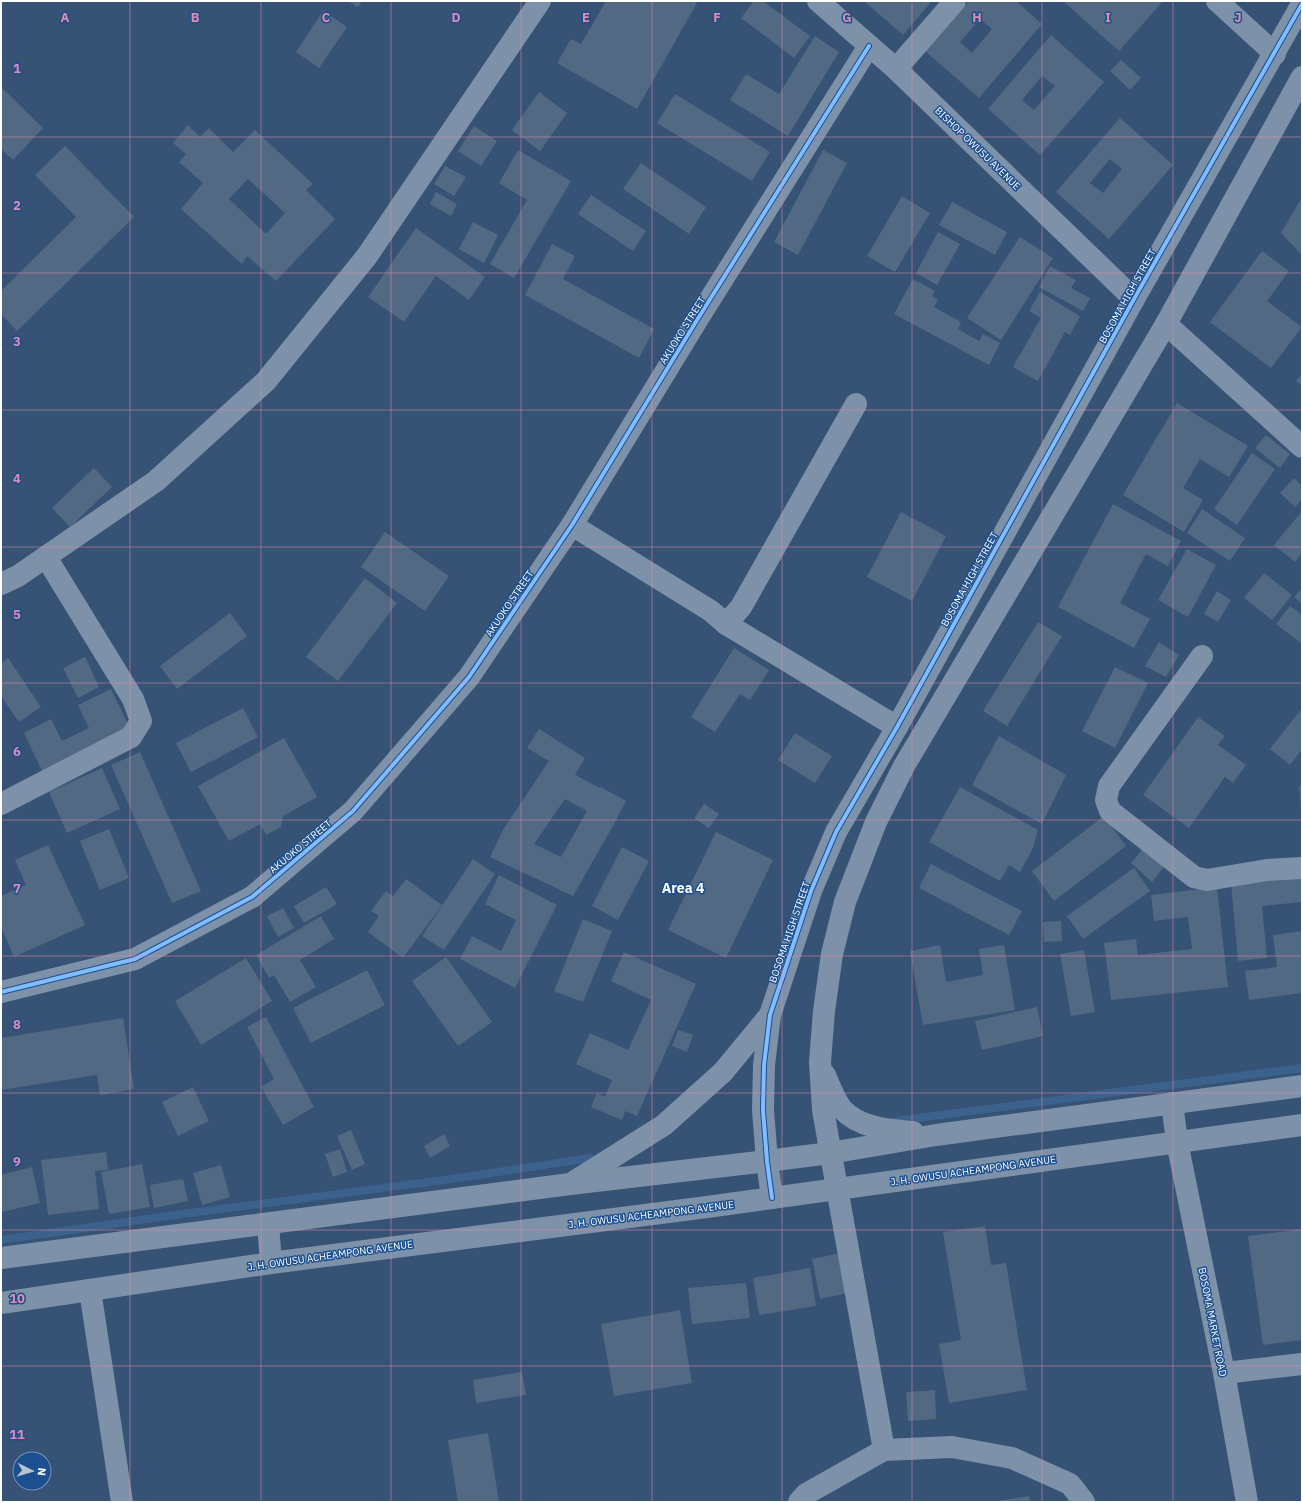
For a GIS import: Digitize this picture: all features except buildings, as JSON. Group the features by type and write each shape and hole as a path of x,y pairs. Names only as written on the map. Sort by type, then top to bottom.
{"street":[{"path":"1,584 18,576 156,481 266,381 367,256 540,1"},
{"name":"BISHOP OWUSU AVENUE","path":"818,1 896,69 1134,299"},
{"path":"896,69 954,1"},
{"path":"1217,1 1275,54"},
{"name":"BOSOMA HIGH STREET","path":"772,1198 767,1161 763,1110 764,1065 770,1015 810,891 836,832 897,727 1134,299 1275,54 1302,4"},
{"name":"AKUOKO STREET","path":"1,992 135,959 252,897 353,811 469,677 572,524 697,320 869,46"},
{"path":"884,1450 822,1110 820,1062 824,1011 832,954 845,902 876,822 904,766 1166,324 1301,81"},
{"path":"1166,324 1302,447"},
{"path":"726,624 741,607 856,404"},
{"path":"572,524 711,611 726,624 897,727"},
{"path":"1,804 131,737 141,721 133,698 46,557"},
{"path":"1202,656 1109,786 1106,800 1110,812 1194,877 1207,880 1267,870 1302,868"},
{"path":"570,1184 664,1125 723,1072 770,1015"},
{"path":"820,1062 834,1097 843,1109 852,1116 865,1123 889,1130 936,1135"},
{"path":"1,1258 570,1184 830,1153 936,1135 1302,1086"},
{"name":"BOSOMA MARKET ROAD","path":"1172,1103 1177,1142 1224,1373 1247,1502"},
{"name":"J. H. OWUSU ACHEAMPONG AVENUE","path":"1,1302 271,1263 772,1198 1302,1125"},
{"path":"268,1224 271,1263"},
{"path":"90,1290 122,1502"},
{"path":"1224,1373 1302,1364"},
{"path":"800,1502 806,1494 884,1450 952,1447 1012,1458 1070,1484 1084,1502"}],"waterway":[{"path":"895,1121 1302,1068"},
{"path":"1,1240 175,1215 445,1180 590,1158"}],"cycle path":[{"path":"772,1198 767,1161 763,1110 764,1065 770,1015 811,891 836,832 897,727 1134,299 1302,4"},
{"path":"1,992 135,959 252,897 353,811 469,677 572,525 697,320 869,46"}],"district":[{"name":"Area 4","path":"683,888"}]}
